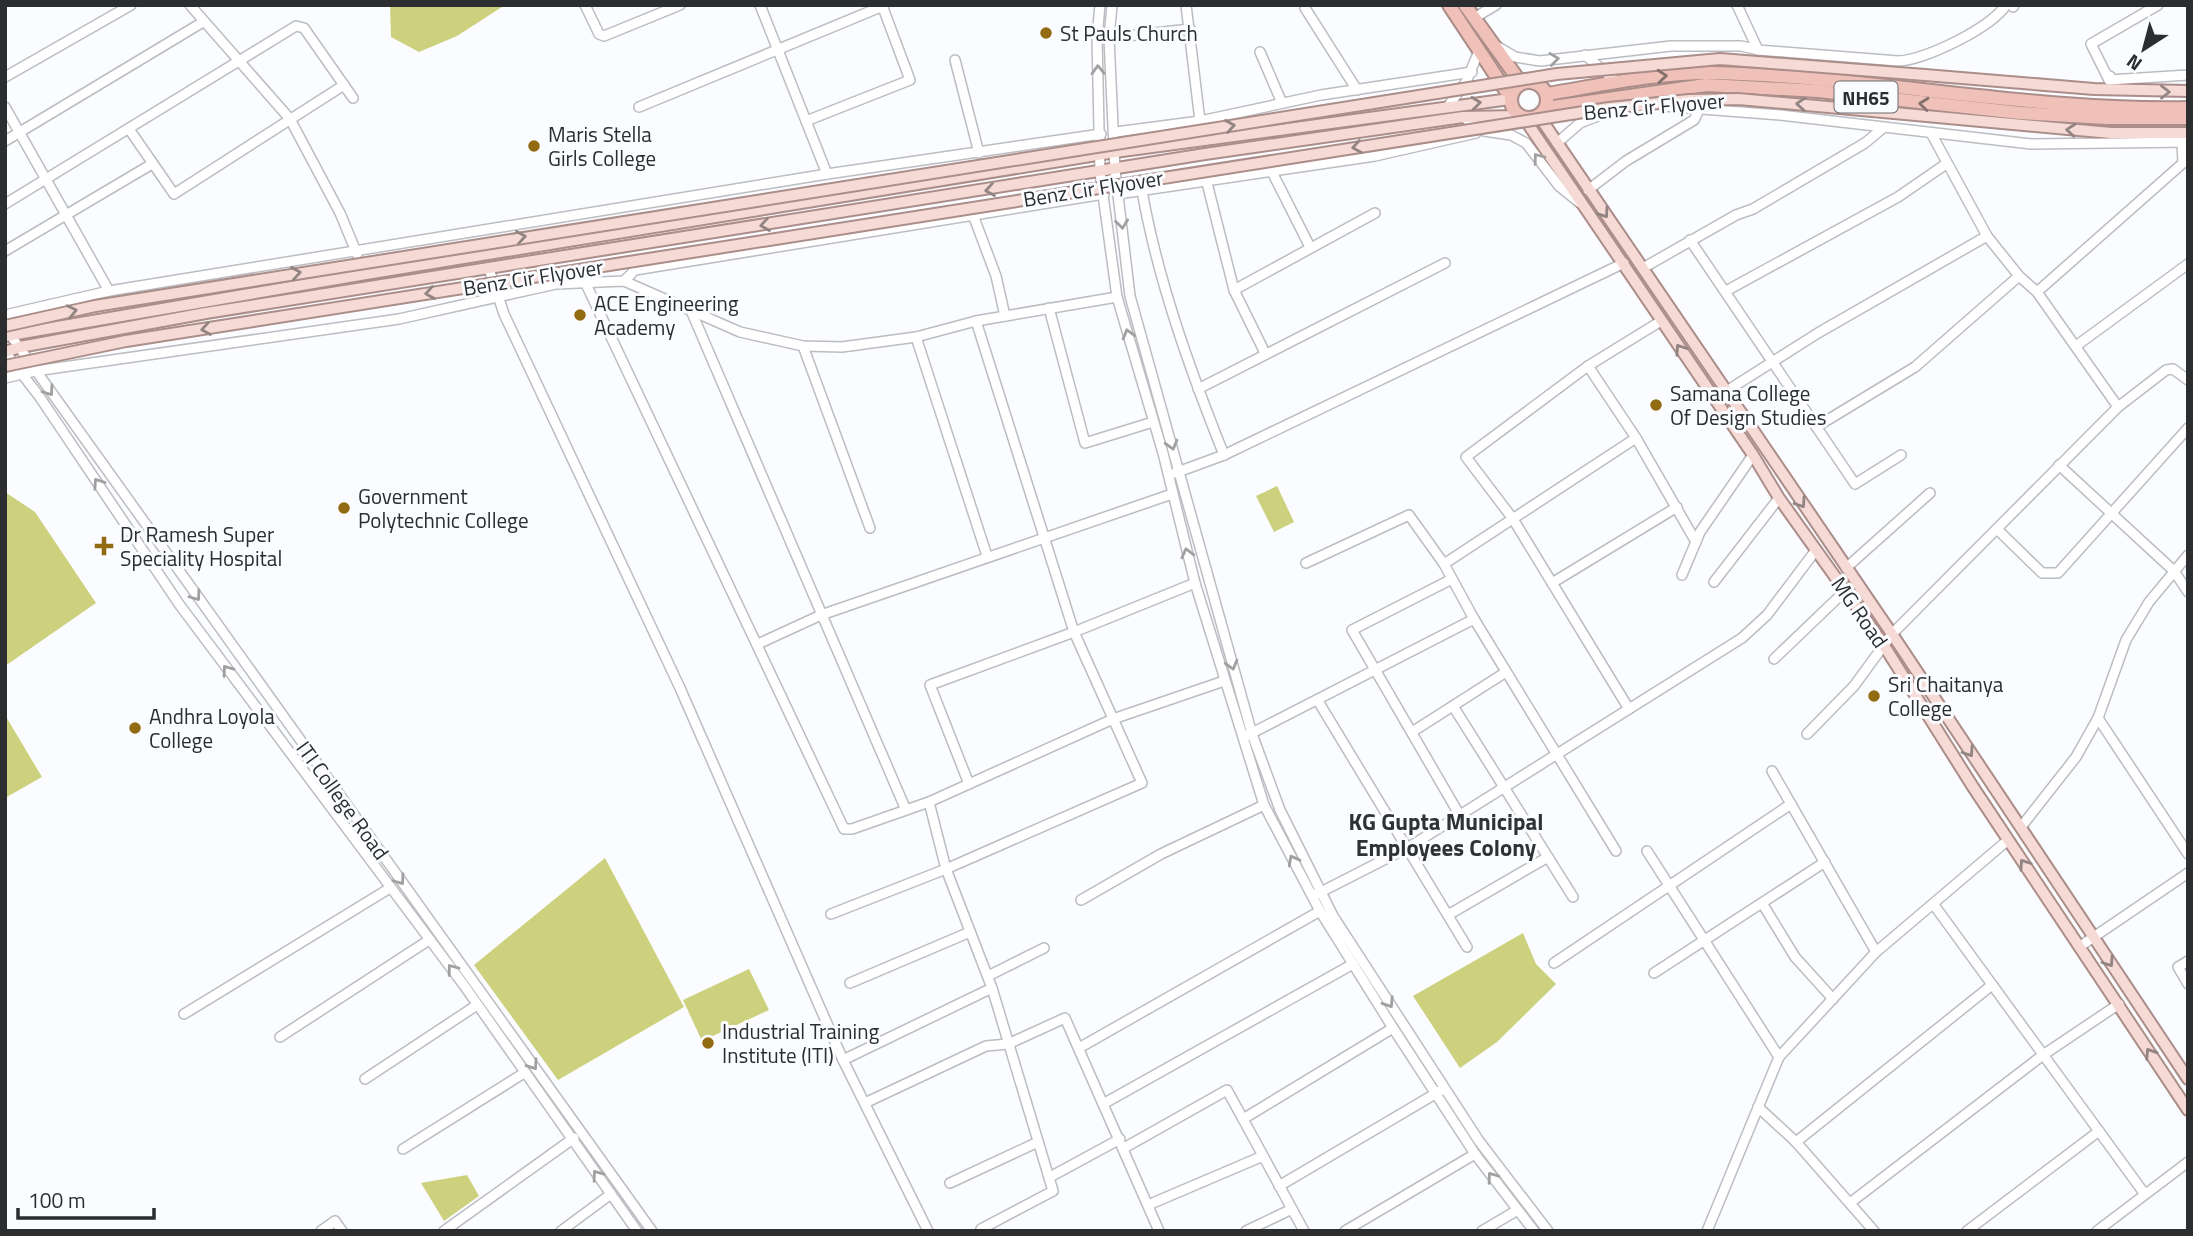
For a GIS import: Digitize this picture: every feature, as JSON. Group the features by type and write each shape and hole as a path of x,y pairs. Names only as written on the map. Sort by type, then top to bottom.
{"highway":[{"path":"1449,5 1521,117"},
{"path":"1465,5 1521,83"},
{"name":"NH65","path":"1546,94 1617,82 1698,74 1778,77 2006,101 2132,108 2188,107"},
{"path":"1510,98 1521,83"},
{"path":"1521,83 1536,83 1546,94 1542,112"},
{"name":"NH65","path":"1521,117 1706,85 1818,92 2020,113 2107,118 2188,118"}],"main road":[{"name":"Benz Cir Flyover","path":"7,331 95,306 1583,71 1720,59 2119,90 2188,91"},
{"path":"7,331 1100,154 1510,98"},
{"name":"Benz Cir Flyover","path":"5,366 153,337 1609,108 1689,100 1738,99 2186,139"},
{"name":"MG Road","path":"1542,112 1557,143 1588,190 1892,634 2188,1079"},
{"path":"5,352 19,346 1115,170 1463,117 1521,117"},
{"name":"MG Road","path":"1521,117 1623,263 1753,455 1779,498 1883,644 2008,839 2188,1110"},
{"path":"1768,481 1780,472"},
{"path":"2008,839 2021,827"}],"street":[{"path":"5,77 131,5"},
{"path":"190,5 290,119 340,213 366,274"},
{"path":"584,5 597,31 604,36 680,5"},
{"path":"760,5 827,174"},
{"path":"1100,5 1097,37 1100,173 1118,297 1195,583 1240,737 1264,805 1316,894 1479,1142 1548,1231"},
{"path":"1112,5 1109,38 1116,132 1115,170 1130,296 1252,734 1280,810 1316,894 1320,911 1475,1154 1516,1211 1534,1231"},
{"path":"1186,5 1200,121"},
{"path":"1474,18 1496,5"},
{"path":"1737,5 1758,50 1768,59 1778,77"},
{"path":"2158,5 2091,44 2110,78 2188,75"},
{"path":"639,107 883,6 910,80 806,121"},
{"path":"1490,43 1515,57 1528,60 1699,44 1909,61 1945,46 2011,6"},
{"path":"1305,8 1357,90"},
{"path":"5,141 203,22"},
{"path":"5,204 47,181 299,25 353,98"},
{"path":"1109,38 1190,29"},
{"path":"1449,105 1472,72 1479,51"},
{"path":"1260,52 1282,103"},
{"path":"1585,55 1617,82"},
{"path":"956,60 979,153"},
{"path":"1116,132 1200,121 1282,103 1472,72"},
{"path":"129,130 174,194 344,85"},
{"path":"1557,143 1580,122 1608,112 1649,106 1700,108 2031,144 2186,139 2183,163 2037,292"},
{"path":"5,107 109,291"},
{"path":"1588,190 1626,161 1694,120 1700,108"},
{"path":"1463,117 1484,131"},
{"path":"1643,268 1690,240 1753,209 1865,143 1883,128"},
{"path":"1118,194 1207,183 1271,170 1375,156 1484,131 1511,135 1526,143 1559,186 1584,206"},
{"path":"1931,133 1987,236 2019,276 2037,292 2118,407"},
{"path":"5,315 109,291 827,174 1101,134"},
{"path":"5,251 152,164"},
{"path":"1726,291 1898,197 1946,164"},
{"path":"1271,170 1310,247"},
{"path":"1207,183 1234,290 1265,353"},
{"path":"1142,191 1149,227 1198,389 1224,455"},
{"path":"624,281 635,270 934,224 1104,194"},
{"path":"1234,290 1374,213"},
{"path":"973,215 996,276 1005,316"},
{"path":"1714,399 1772,361 1987,236"},
{"path":"1690,240 1855,484 1900,455"},
{"path":"1198,389 1445,263"},
{"path":"1168,476 1224,455 1623,263"},
{"path":"2076,346 2188,264"},
{"path":"489,269 497,295 680,688 844,1060 928,1231"},
{"path":"1816,427 1915,367 2019,276"},
{"path":"5,378 35,370 399,319 555,284 624,281 740,332 803,346 842,347 916,337 976,321 1118,297"},
{"path":"585,282 844,829 852,829 929,802 1113,719 1224,681"},
{"path":"1049,308 1084,443 1153,422"},
{"path":"692,313 906,810"},
{"path":"831,914 946,869 1142,783 1074,632 976,321"},
{"path":"1629,709 1513,519 1466,457 1588,366 1661,321"},
{"name":"ITI College Road","path":"7,331 575,1136 637,1231"},
{"path":"916,337 987,556"},
{"path":"803,346 870,528"},
{"name":"ITI College Road","path":"5,352 179,604 477,1005 524,1073 652,1231"},
{"path":"1588,366 1636,438 1696,542"},
{"path":"1807,734 1854,686 1892,634 2118,407 2166,370 2176,371 2188,380"},
{"path":"1997,529 2042,573 2049,575 2067,566 2188,428"},
{"path":"1444,564 1636,438"},
{"path":"1682,575 1696,542 1753,455"},
{"path":"2059,465 2174,571 2188,592"},
{"path":"758,644 821,614 1172,494"},
{"path":"1846,568 1930,494"},
{"path":"1714,582 1779,498"},
{"path":"1552,583 1677,507"},
{"path":"1306,564 1409,515 1444,564 1474,620 1616,851"},
{"path":"1316,894 1409,848 1742,638 1767,615 1816,550"},
{"path":"2021,827 2076,757 2098,718 2126,640 2149,602 2188,555"},
{"path":"1452,579 1352,630 1460,814"},
{"path":"969,784 930,685 1074,632 1195,583"},
{"path":"1774,659 1845,591"},
{"path":"1240,737 1252,734 1474,620"},
{"path":"1412,732 1506,672"},
{"path":"1318,701 1409,848 1466,947"},
{"path":"1452,705 1573,897"},
{"path":"2098,718 2188,853"},
{"path":"1772,771 1876,952"},
{"path":"929,802 946,869 988,976 1050,1177 1051,1193 981,1229"},
{"path":"1555,963 1791,804"},
{"path":"1081,900 1161,854 1264,805"},
{"path":"1710,1229 1779,1057 1876,952 2008,839"},
{"path":"1647,851 1779,1057"},
{"path":"1448,915 1548,857"},
{"path":"1654,973 1825,862"},
{"path":"2079,947 2188,873"},
{"path":"184,1014 390,888"},
{"path":"1762,903 1795,957 1833,999"},
{"path":"1934,905 2144,1193"},
{"path":"1079,1048 1320,911"},
{"path":"850,983 970,932"},
{"path":"280,1037 429,940"},
{"path":"988,976 1044,948"},
{"path":"2188,961 2178,967 2188,984"},
{"path":"1103,1104 1353,964"},
{"path":"1796,1142 1992,985"},
{"path":"844,1060 992,988"},
{"path":"1850,1203 2043,1055 2119,1004"},
{"path":"365,1079 477,1005"},
{"path":"864,1103 986,1046 1009,1044 1065,1018 1122,1143 1148,1205 1155,1230"},
{"path":"1244,1119 1393,1028"},
{"path":"403,1149 524,1073"},
{"path":"1279,1186 1444,1088"},
{"path":"1050,1177 1227,1090 1304,1231"},
{"path":"1758,1107 1796,1142 1874,1231"},
{"path":"1967,1231 2099,1131"},
{"path":"444,1231 575,1136"},
{"path":"950,1183 1038,1142"},
{"path":"1345,1231 1475,1154"},
{"path":"1148,1205 1263,1156"},
{"path":"2097,1231 2188,1162"},
{"path":"561,1231 611,1194"},
{"path":"1246,1231 1292,1209"},
{"path":"1482,1231 1516,1211"},
{"path":"321,1231 335,1221 342,1231"}],"green space":[{"path":"390,5 505,5 457,36 419,52 391,37"},
{"path":"1277,486 1294,522 1274,532 1256,496"},
{"path":"5,492 35,512 96,603 5,666"},
{"path":"5,715 42,777 5,798"},
{"path":"605,858 684,1007 558,1080 474,965"},
{"path":"1523,933 1536,964 1556,984 1497,1042 1460,1068 1413,996"},
{"path":"749,969 769,1010 702,1041 683,1000"},
{"path":"467,1175 479,1196 444,1221 421,1183"}],"place":[{"name":"St Pauls Church","path":"1046,33"},
{"name":"Maris Stella Girls College","path":"534,146"},
{"name":"ACE Engineering Academy","path":"580,315"},
{"name":"Samana College Of Design Studies","path":"1656,405"},
{"name":"Government Polytechnic College","path":"344,508"},
{"name":"Dr Ramesh Super Speciality Hospital","path":"104,546"},
{"name":"Sri Chaitanya College","path":"1874,696"},
{"name":"Andhra Loyola College","path":"135,728"},
{"name":"Industrial Training Institute (ITI)","path":"708,1043"}],"district":[{"name":"KG Gupta Municipal Employees Colony","path":"1446,834"}]}
